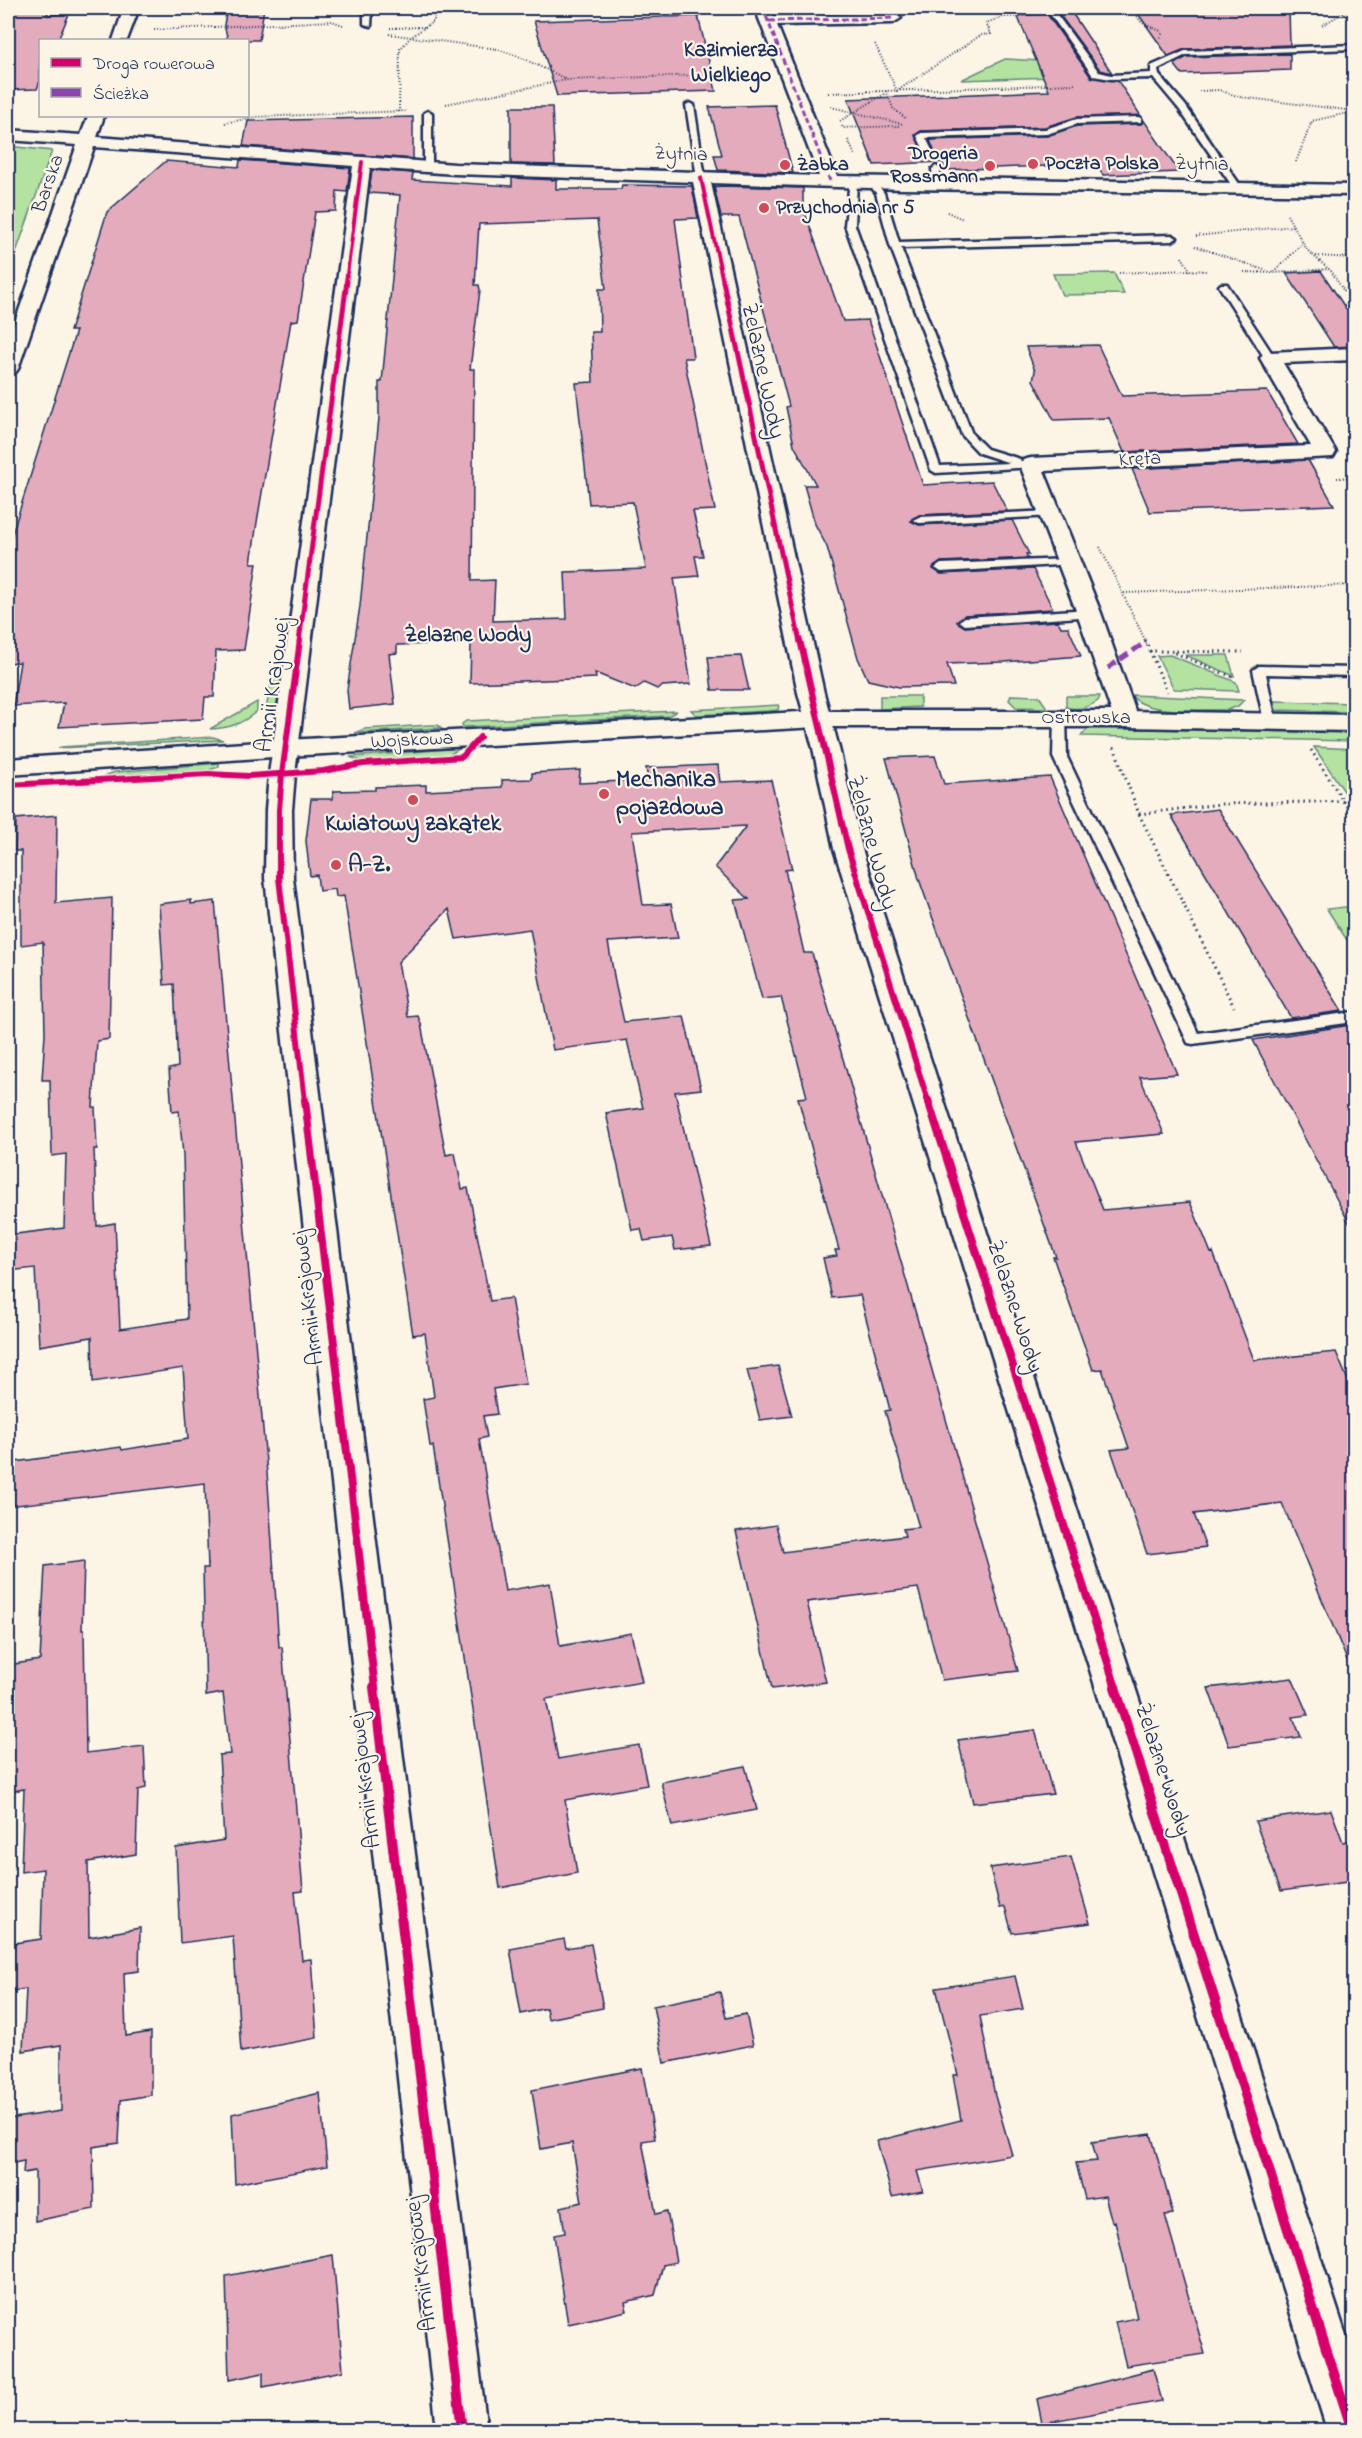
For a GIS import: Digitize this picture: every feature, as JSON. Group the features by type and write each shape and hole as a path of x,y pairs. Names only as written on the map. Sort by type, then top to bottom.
{"street":[{"path":"120,39 131,8"},
{"path":"830,181 766,14 863,19 893,18"},
{"name":"Barska","path":"8,369 96,117"},
{"name":"Żytnia","path":"8,135 428,167 872,183 936,177 1354,190"},
{"name":"Armii Krajowej","path":"362,162 279,810 279,878 462,2430"},
{"name":"Żelazne Wody","path":"701,178 817,719 826,748 848,849 1352,2430"},
{"path":"1270,358 1354,354"},
{"name":"Kręta","path":"1031,465 1325,452 1270,358"},
{"path":"1031,465 1089,613 1114,719"},
{"name":"Ostrowska","path":"817,719 1060,718 1354,723"},
{"name":"Wojskowa","path":"8,767 287,747 817,719"}],"lane":[{"path":"368,8 368,24"},
{"path":"1049,8 1096,74 1111,77 1155,75"},
{"path":"1238,188 1171,92 1155,75 1154,68 1185,53 1354,47"},
{"path":"690,105 701,178"},
{"path":"428,113 428,167"},
{"path":"928,150 921,136 1047,131 1051,127 1069,123 1138,120"},
{"path":"853,182 850,225 936,470 1031,465"},
{"path":"872,183 880,193 895,245 967,435 983,451 1031,465"},
{"path":"895,245 1172,238"},
{"path":"1224,285 1270,358"},
{"path":"919,520 1050,514"},
{"path":"941,568 1069,562"},
{"path":"965,621 1089,613"},
{"path":"1282,722 1259,670 1354,672"},
{"path":"1060,718 1060,757 1193,1039 1354,1017"}],"path":[{"path":"399,112 400,49 411,37 434,21 434,8"},
{"path":"1114,8 1132,9 1142,23 1163,32 1157,44 1167,61"},
{"path":"897,91 981,35 991,34 986,22 1004,17 1055,15"},
{"path":"863,19 897,91"},
{"path":"152,30 332,21 352,28"},
{"path":"388,33 497,49 533,63 566,80"},
{"path":"886,92 854,112 840,121 843,128 912,126 854,112 831,107 823,93 1113,83 1111,77"},
{"path":"1171,92 1219,90 1240,97 1354,111"},
{"path":"886,92 893,108 908,120"},
{"path":"1293,170 1312,121 1354,111"},
{"path":"1273,189 1303,243 1329,269 1354,307"},
{"path":"1172,238 1293,226"},
{"path":"1172,238 1190,270"},
{"path":"1172,238 1273,273"},
{"path":"1273,273 1303,243"},
{"path":"1316,256 1354,258"},
{"path":"1241,272 1273,273 1329,269"},
{"path":"1119,273 1210,271"},
{"path":"1254,653 1150,651 1124,592 1354,585"},
{"path":"1172,651 1241,681"},
{"path":"1114,719 1139,814 1233,1007"},
{"path":"1282,722 1344,801 1354,818"},
{"path":"1139,814 1220,804 1354,801"}],"green space":[{"path":"1005,59 1042,61 1052,77 961,80"},
{"path":"8,146 52,151 8,275"},
{"path":"1114,273 1124,294 1062,295 1053,274"},
{"path":"1170,655 1236,682 1239,691 1174,689 1157,656"},
{"path":"1185,655 1228,655 1234,676"},
{"path":"280,679 278,713 266,710 271,680"},
{"path":"1011,695 1039,696 1047,708 1016,707 1009,700"},
{"path":"1131,695 1244,700 1238,706 1227,710 1176,710 1149,706 1138,702"},
{"path":"880,696 920,696 920,707 880,709"},
{"path":"1066,696 1100,696 1098,701 1091,705 1075,709 1066,707"},
{"path":"1273,701 1354,703 1354,712 1274,710"},
{"path":"257,702 257,711 241,722 224,728 210,729"},
{"path":"779,705 778,710 768,711 696,715 691,710"},
{"path":"677,711 668,716 466,727 462,724 466,721"},
{"path":"438,725 441,728 355,733 364,729"},
{"path":"1089,728 1354,733 1354,741 1081,736"},
{"path":"213,737 223,740 58,748 61,747"},
{"path":"1314,747 1354,749 1354,797 1348,797"},
{"path":"461,748 448,755 361,761 350,757"},
{"path":"219,763 219,767 209,770 104,776 115,772"},
{"path":"1354,906 1354,951 1327,909"}],"building":[{"path":"8,8 50,8 47,15 69,14 58,39 39,39 37,89 8,90"},
{"path":"227,8 264,8 259,40 228,39 224,25"},
{"path":"1134,8 1289,8 1290,45 1185,49 1168,56"},
{"path":"1072,13 1112,73 1100,70 1059,14"},
{"path":"1047,14 1091,77 1118,81 1141,116 1077,117 1045,127 921,131 915,135 923,152 928,155 934,151 930,140 1047,136 1077,126 1141,124 1143,119 1179,172 1103,175 1096,164 945,170 942,162 874,165 848,99 1049,91 1017,15"},
{"path":"698,16 716,91 557,96 534,21"},
{"path":"1290,54 1290,70 1182,74 1174,64 1187,57"},
{"path":"775,105 793,173 718,170 714,155 722,155 709,107"},
{"path":"511,107 552,107 555,165 511,164"},
{"path":"413,117 413,159 243,146 248,121"},
{"path":"240,160 350,168 347,192 337,191 336,211 315,212 298,320 291,321 251,563 257,563 244,650 216,651 214,697 205,697 203,719 59,727 64,703 13,706 20,662 8,663 8,547 76,331 70,331 107,212 166,161 239,167"},
{"path":"372,170 413,173 412,180 512,186 512,178 556,180 556,189 621,189 622,185 692,186 698,218 675,219 693,358 684,358 715,510 693,511 703,556 695,556 699,576 674,578 691,684 663,686 657,689 644,683 635,689 595,673 596,678 470,683 471,643 397,645 397,653 389,654 395,704 349,709 347,690 360,606 379,418 379,382 382,382 400,195 369,193","holes":["597,220 606,289 599,289 600,332 591,332 593,382 576,383 589,504 633,502 646,569 565,572 567,619 493,621 495,580 472,581 474,369 470,369 480,290 479,285 475,285 479,224"]},
{"path":"714,187 803,188 803,207 843,321 868,320 923,485 992,481 1007,511 919,515 911,521 919,525 1012,520 1029,554 1026,554 1028,558 941,562 933,569 941,574 1033,569 1053,609 965,615 957,622 965,627 1058,621 1061,627 1068,627 1081,656 947,664 954,686 899,687 868,680 858,658 827,547 815,524 804,485 816,485 794,445 786,407 789,406 739,217 721,217"},
{"path":"1321,271 1354,321 1354,346 1334,347 1286,273"},
{"path":"1098,345 1122,396 1267,391 1298,444 1124,452 1109,418 1054,420 1033,380 1035,371 1026,347"},
{"path":"1308,460 1334,505 1150,512 1132,469"},
{"path":"741,656 749,690 712,690 708,657"},
{"path":"935,756 944,784 1050,777 1177,1074 1140,1077 1164,1134 1076,1142 1103,1210 1190,1202 1211,1253 1213,1252 1254,1360 1336,1352 1354,1395 1354,1677 1282,1503 1194,1514 1206,1547 1147,1554 1111,1450 1129,1448 1102,1369 1093,1370 1053,1257 1056,1257 932,916 919,879 886,758"},
{"path":"718,765 720,782 771,780 792,869 785,870 804,953 812,953 1018,1671 942,1680 918,1588 807,1602 826,1682 772,1689 736,1531 776,1525 783,1552 905,1536 903,1529 919,1527 885,1411 890,1410 860,1295 832,1298 823,1258 837,1256 835,1250 839,1250 798,1098 807,1097 781,997 762,999 735,900 749,899 715,867 746,826 632,832 643,905 671,904 678,938 608,942 616,987 624,1022 684,1016 701,1089 675,1092 711,1246 675,1250 672,1237 644,1241 641,1229 632,1230 606,1113 643,1108 627,1040 553,1050 530,929 456,939 449,909 398,962 408,1017 418,1016 421,1024 446,1155 455,1153 462,1189 468,1188 490,1301 511,1298 526,1384 493,1389 497,1414 483,1416 487,1437 479,1439 505,1591 550,1583 560,1646 631,1633 642,1682 546,1699 558,1759 639,1745 647,1785 565,1800 577,1873 500,1888 433,1446 430,1446 423,1399 434,1397 425,1333 413,1335 344,896 336,897 335,889 319,891 317,875 310,876 306,841 311,799 332,799 334,791 375,790 375,787 426,785 426,791 502,787 502,780 532,779 532,773 580,770 579,783 648,780 646,768"},
{"path":"1218,809 1342,1011 1291,1018 1171,815"},
{"path":"57,815 56,903 112,898 109,1039 97,1041 93,1107 95,1107 97,1149 94,1149 97,1226 115,1223 120,1329 187,1319 183,1155 179,1111 172,1112 169,1069 178,1067 174,984 164,985 159,904 191,900 191,904 215,901 268,1484 279,1647 282,1647 303,1891 295,1892 302,1960 311,1959 317,2038 241,2052 233,1936 180,1943 176,1848 224,1840 219,1755 230,1754 223,1693 206,1696 203,1568 208,1568 205,1483 8,1506 8,1463 121,1447 122,1450 188,1439 183,1368 93,1382 92,1337 39,1346 35,1268 8,1271 8,1235 64,1228 66,1154 52,1156 50,1080 42,1080 45,1034 43,942 21,945 21,851 15,851 16,819"},
{"path":"1351,1025 1354,1031 1354,1232 1253,1040"},
{"path":"778,1366 792,1416 760,1420 747,1370"},
{"path":"84,1561 82,1630 84,1630 86,1753 144,1746 146,1788 138,1790 136,1854 88,1862 89,1937 140,1928 139,1971 124,1973 126,2036 151,2032 151,2095 121,2100 119,2143 93,2147 94,2209 35,2221 35,2171 23,2173 24,2161 8,2164 8,2119 61,2111 61,2045 23,2051 26,1989 8,1992 8,1944 41,1939 43,1869 21,1872 24,1789 8,1792 8,1665 40,1660 45,1566"},
{"path":"1292,1678 1308,1715 1293,1717 1301,1737 1229,1746 1208,1688"},
{"path":"1035,1730 1053,1794 973,1803 958,1740"},
{"path":"745,1766 757,1810 672,1826 661,1782"},
{"path":"1331,1810 1343,1842 1354,1840 1354,1881 1281,1891 1255,1821"},
{"path":"1071,1857 1090,1923 1012,1933 1005,1907 1000,1908 990,1868"},
{"path":"564,1939 566,1948 591,1944 603,2008 548,2019 546,2008 521,2014 510,1949"},
{"path":"1015,1976 1023,2009 980,2016 995,2096 1012,2155 917,2171 923,2191 892,2197 877,2141 961,2120 953,2075 958,2075 936,1988"},
{"path":"720,1992 726,2018 746,2014 753,2045 664,2063 653,2006"},
{"path":"642,2068 655,2139 642,2141 656,2214 667,2211 676,2262 663,2265 655,2295 625,2302 627,2311 568,2324 554,2235 565,2233 561,2207 582,2202 572,2143 541,2149 532,2090"},
{"path":"320,2093 327,2166 235,2184 232,2114"},
{"path":"1151,2134 1173,2214 1165,2215 1205,2354 1126,2366 1115,2322 1137,2318 1115,2221 1112,2222 1105,2196 1085,2199 1076,2163 1097,2161 1092,2142"},
{"path":"333,2255 343,2371 263,2387 263,2373 229,2380 226,2276"},
{"path":"1153,2369 1162,2401 1042,2423 1037,2399"}],"marked path":[{"path":"763,8 830,181"},
{"path":"769,21 893,18"},
{"path":"1108,668 1146,642"}],"cycle path":[{"path":"362,162 282,774 279,810 279,878 462,2430"},
{"path":"701,178 811,693 826,748 848,849 1352,2430"},
{"path":"8,785 208,774 249,776 323,771 363,764 462,757 480,737"}],"place":[{"name":"Poczta Polska","path":"1033,164"},
{"name":"Żabka","path":"785,165"},
{"name":"Drogeria Rossmann","path":"990,166"},
{"name":"Przychodnia nr 5","path":"764,208"},
{"name":"Mechanika pojazdowa","path":"604,794"},
{"name":"Kwiatowy zakątek","path":"413,800"},
{"name":"A-Z.","path":"336,865"}],"district":[{"name":"Kazimierza Wielkiego","path":"731,64"},
{"name":"Żelazne Wody","path":"468,636"}]}
